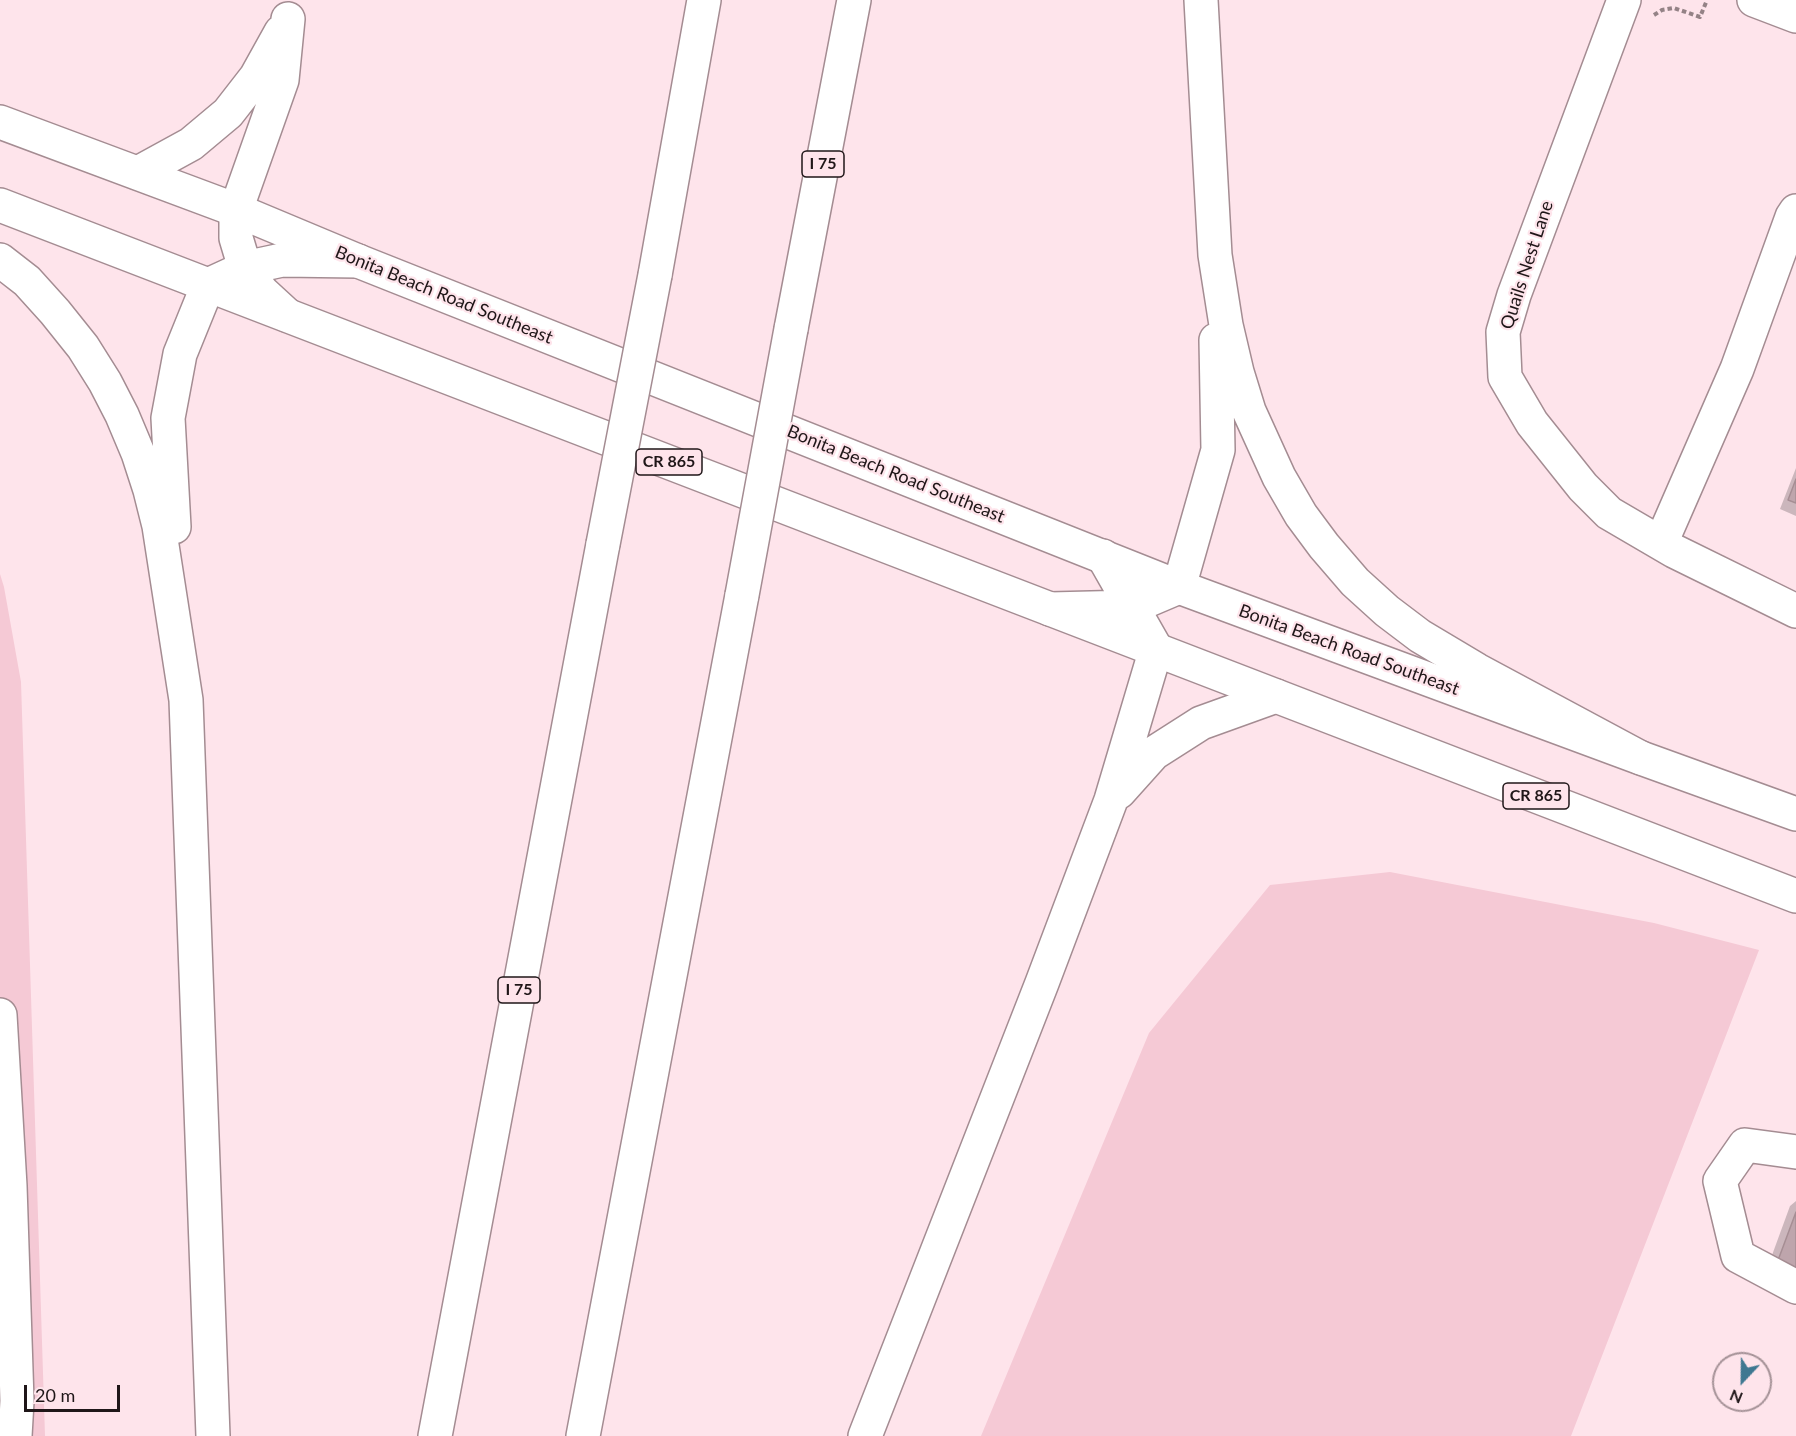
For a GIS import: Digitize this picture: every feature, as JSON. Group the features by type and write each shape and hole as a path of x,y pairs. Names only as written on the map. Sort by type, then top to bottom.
{"main road":[{"name":"I 75","path":"435,1436 655,275 704,0"},
{"name":"I 75","path":"583,1436 854,0"},
{"path":"1050,609 1132,607 1179,587 1218,450 1215,255 1201,0"},
{"name":"Quails Nest Lane","path":"1624,0 1514,294 1503,332 1505,378 1532,423 1583,487 1609,513 1674,551 1796,610"},
{"path":"1756,0 1796,16"},
{"path":"138,173 191,144 228,113 256,77 292,10"},
{"path":"287,315 262,292 245,268 236,238 236,210 282,80 292,10"},
{"name":"Bonita Beach Road Southeast","path":"0,122 236,210 358,261 1179,587 1796,814"},
{"name":"CR 865","path":"0,205 1796,896"},
{"path":"1661,543 1737,369 1796,211"},
{"path":"1215,255 1226,325 1237,372 1250,411 1279,477 1301,515 1324,546 1355,582 1387,611 1420,636 1477,670 1641,758"},
{"path":"0,260 27,281 83,347 122,415 142,466 159,526 186,700"},
{"path":"213,1436 186,700 172,509 168,418 180,354 208,285 245,268 282,260 358,261"},
{"path":"865,1436 1111,800 1156,649 1103,556"},
{"path":"1111,800 1154,753 1201,723 1276,696"},
{"path":"0,1015 10,1186 17,1401 15,1436"},
{"path":"1796,1152 1745,1145 1720,1181 1738,1256 1796,1287"}],"path":[{"path":"1650,21 1662,10 1674,8 1700,17 1707,0"}],"shaded area":[{"path":"0,574 21,682 45,1436 0,1436"},
{"path":"1390,872 1654,923 1759,950 1571,1436 981,1436 1149,1033 1270,885"}],"building":[{"path":"1796,479 1796,503 1788,500"},
{"path":"1796,1212 1796,1270 1777,1263"}]}
